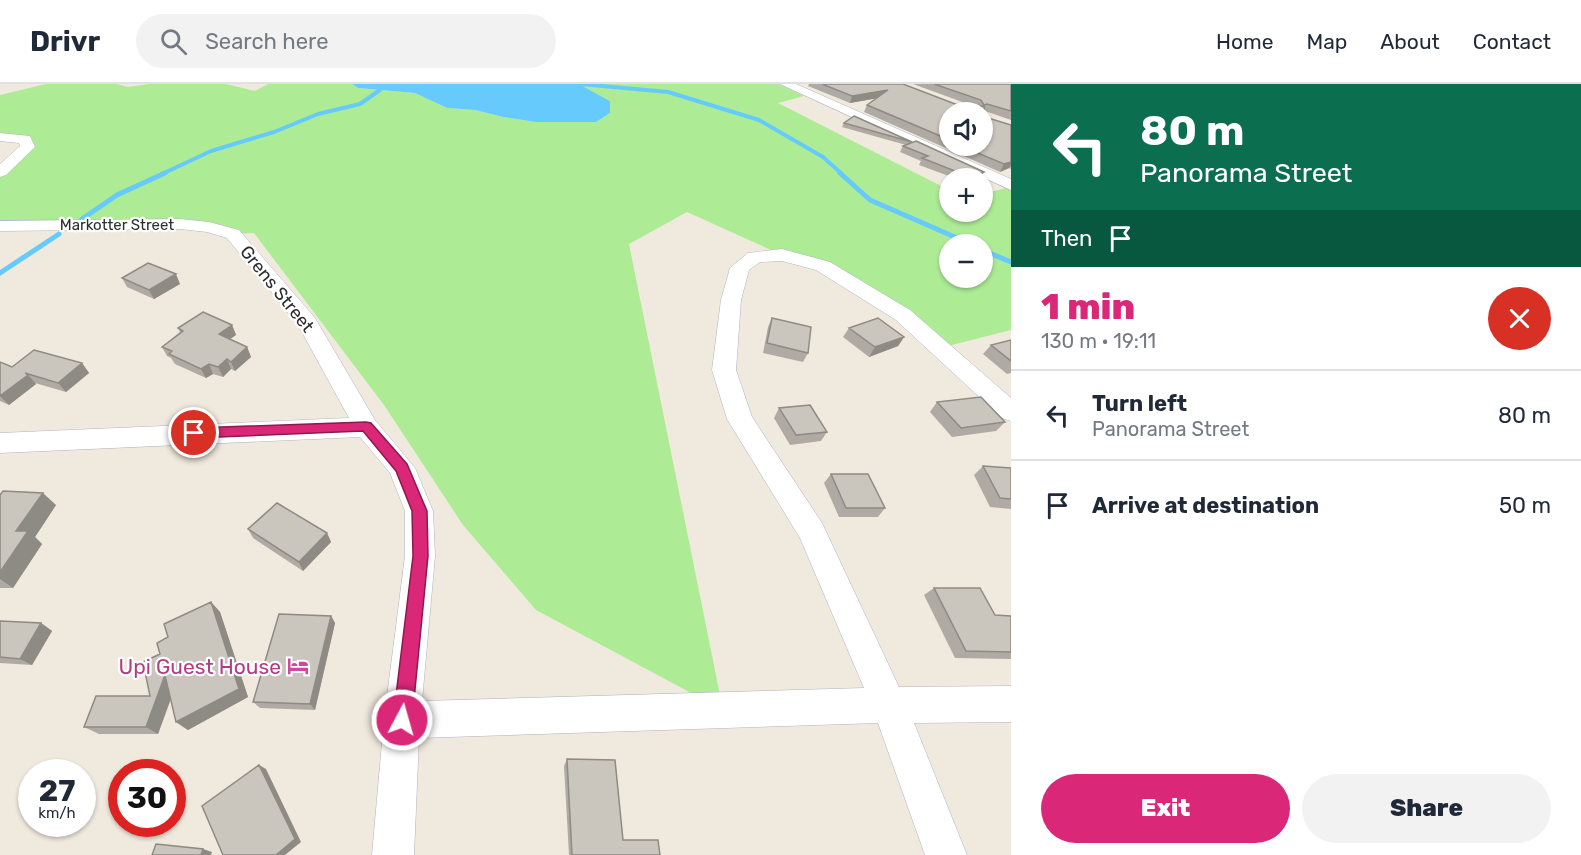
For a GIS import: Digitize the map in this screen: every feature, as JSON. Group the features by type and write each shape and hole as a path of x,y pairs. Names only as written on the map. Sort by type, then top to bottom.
{"street":[{"path":"786,84 1011,184"},
{"path":"0,136 26,140 28,147 0,172"},
{"name":"Markotter Street","path":"0,226 180,224 209,227 233,234"},
{"name":"Grens Street","path":"233,234 307,323 366,427 402,468 419,511 420,556 402,720 393,855"},
{"path":"946,855 889,705 813,532 740,419 724,370 731,300 740,268 755,257 782,255 823,266 839,274 903,315 1011,412"},
{"path":"0,443 366,427"},
{"path":"402,720 889,705 1011,704"}],"green space":[{"path":"46,84 117,84 128,87 149,84 226,84 255,91 268,84 352,84 358,88 415,93 447,108 475,110 503,117 537,122 596,122 610,113 610,101 579,84 778,84 804,96 778,103 939,185 939,222 993,222 993,191 1006,188 1011,190 1011,330 940,348 847,279 782,255 687,212 629,244 723,710 536,610 463,525 384,405 254,233 233,234 209,227 0,226 0,172 25,139 0,136 0,95"}],"water":[{"path":"352,84 579,84 610,101 610,113 596,122 536,122 475,110 447,108 415,93 358,88"}],"building":[{"path":"822,84 903,84 950,102 939,102 939,135 867,105 888,90 852,96"},
{"path":"934,84 1011,84 1011,111 993,106 993,102"},
{"path":"854,116 912,142 844,123"},
{"path":"993,119 1011,125 1011,162 1004,164 985,156 993,156"},
{"path":"916,141 939,151 939,156 949,156 975,168 947,168 922,158 928,156 903,146"},
{"path":"148,263 176,274 149,290 122,278"},
{"path":"203,312 232,325 219,334 247,347 231,362 227,359 218,367 209,364 201,369 169,354 172,351 162,347 183,331 178,328"},
{"path":"772,318 811,327 808,353 767,343"},
{"path":"878,318 904,337 875,347 849,328"},
{"path":"1011,340 1011,361 991,345"},
{"path":"34,350 82,363 58,383 25,373 28,375 0,396 0,362 12,367"},
{"path":"981,397 1005,422 961,428 937,402"},
{"path":"810,405 827,432 796,435 779,408"},
{"path":"983,466 1011,468 1011,499 1000,498"},
{"path":"831,474 868,474 885,508 846,508"},
{"path":"3,491 43,493 16,531 28,531 0,572 0,495"},
{"path":"277,503 327,533 299,562 248,529"},
{"path":"934,588 980,588 995,615 1011,616 1011,652 966,651"},
{"path":"211,602 239,689 176,722 165,675 146,727 84,727 96,696 150,696 143,662 160,654 157,643 168,637 164,624"},
{"name":"Upi Guest House","path":"279,614 331,616 310,704 253,702"},
{"path":"0,621 41,623 20,659 0,657"},
{"path":"567,759 615,760 623,840 658,840 660,855 572,855"},
{"path":"259,765 295,839 276,855 223,855 202,806"},
{"path":"156,844 203,849 201,855 152,855"}],"waterway":[{"path":"580,84 668,92 759,120 823,157 842,174"},
{"path":"162,174 211,151 274,132 318,114 360,104 380,90"},
{"path":"82,219 117,195 165,173"},
{"path":"840,173 870,200 948,234"},
{"path":"0,273 59,234"},
{"path":"993,255 1011,262"}],"place":[{"name":"Upi Guest House","path":"298,666"}],"route":[{"path":"194,433 366,427 402,468 419,511 420,556 402,720"}]}
